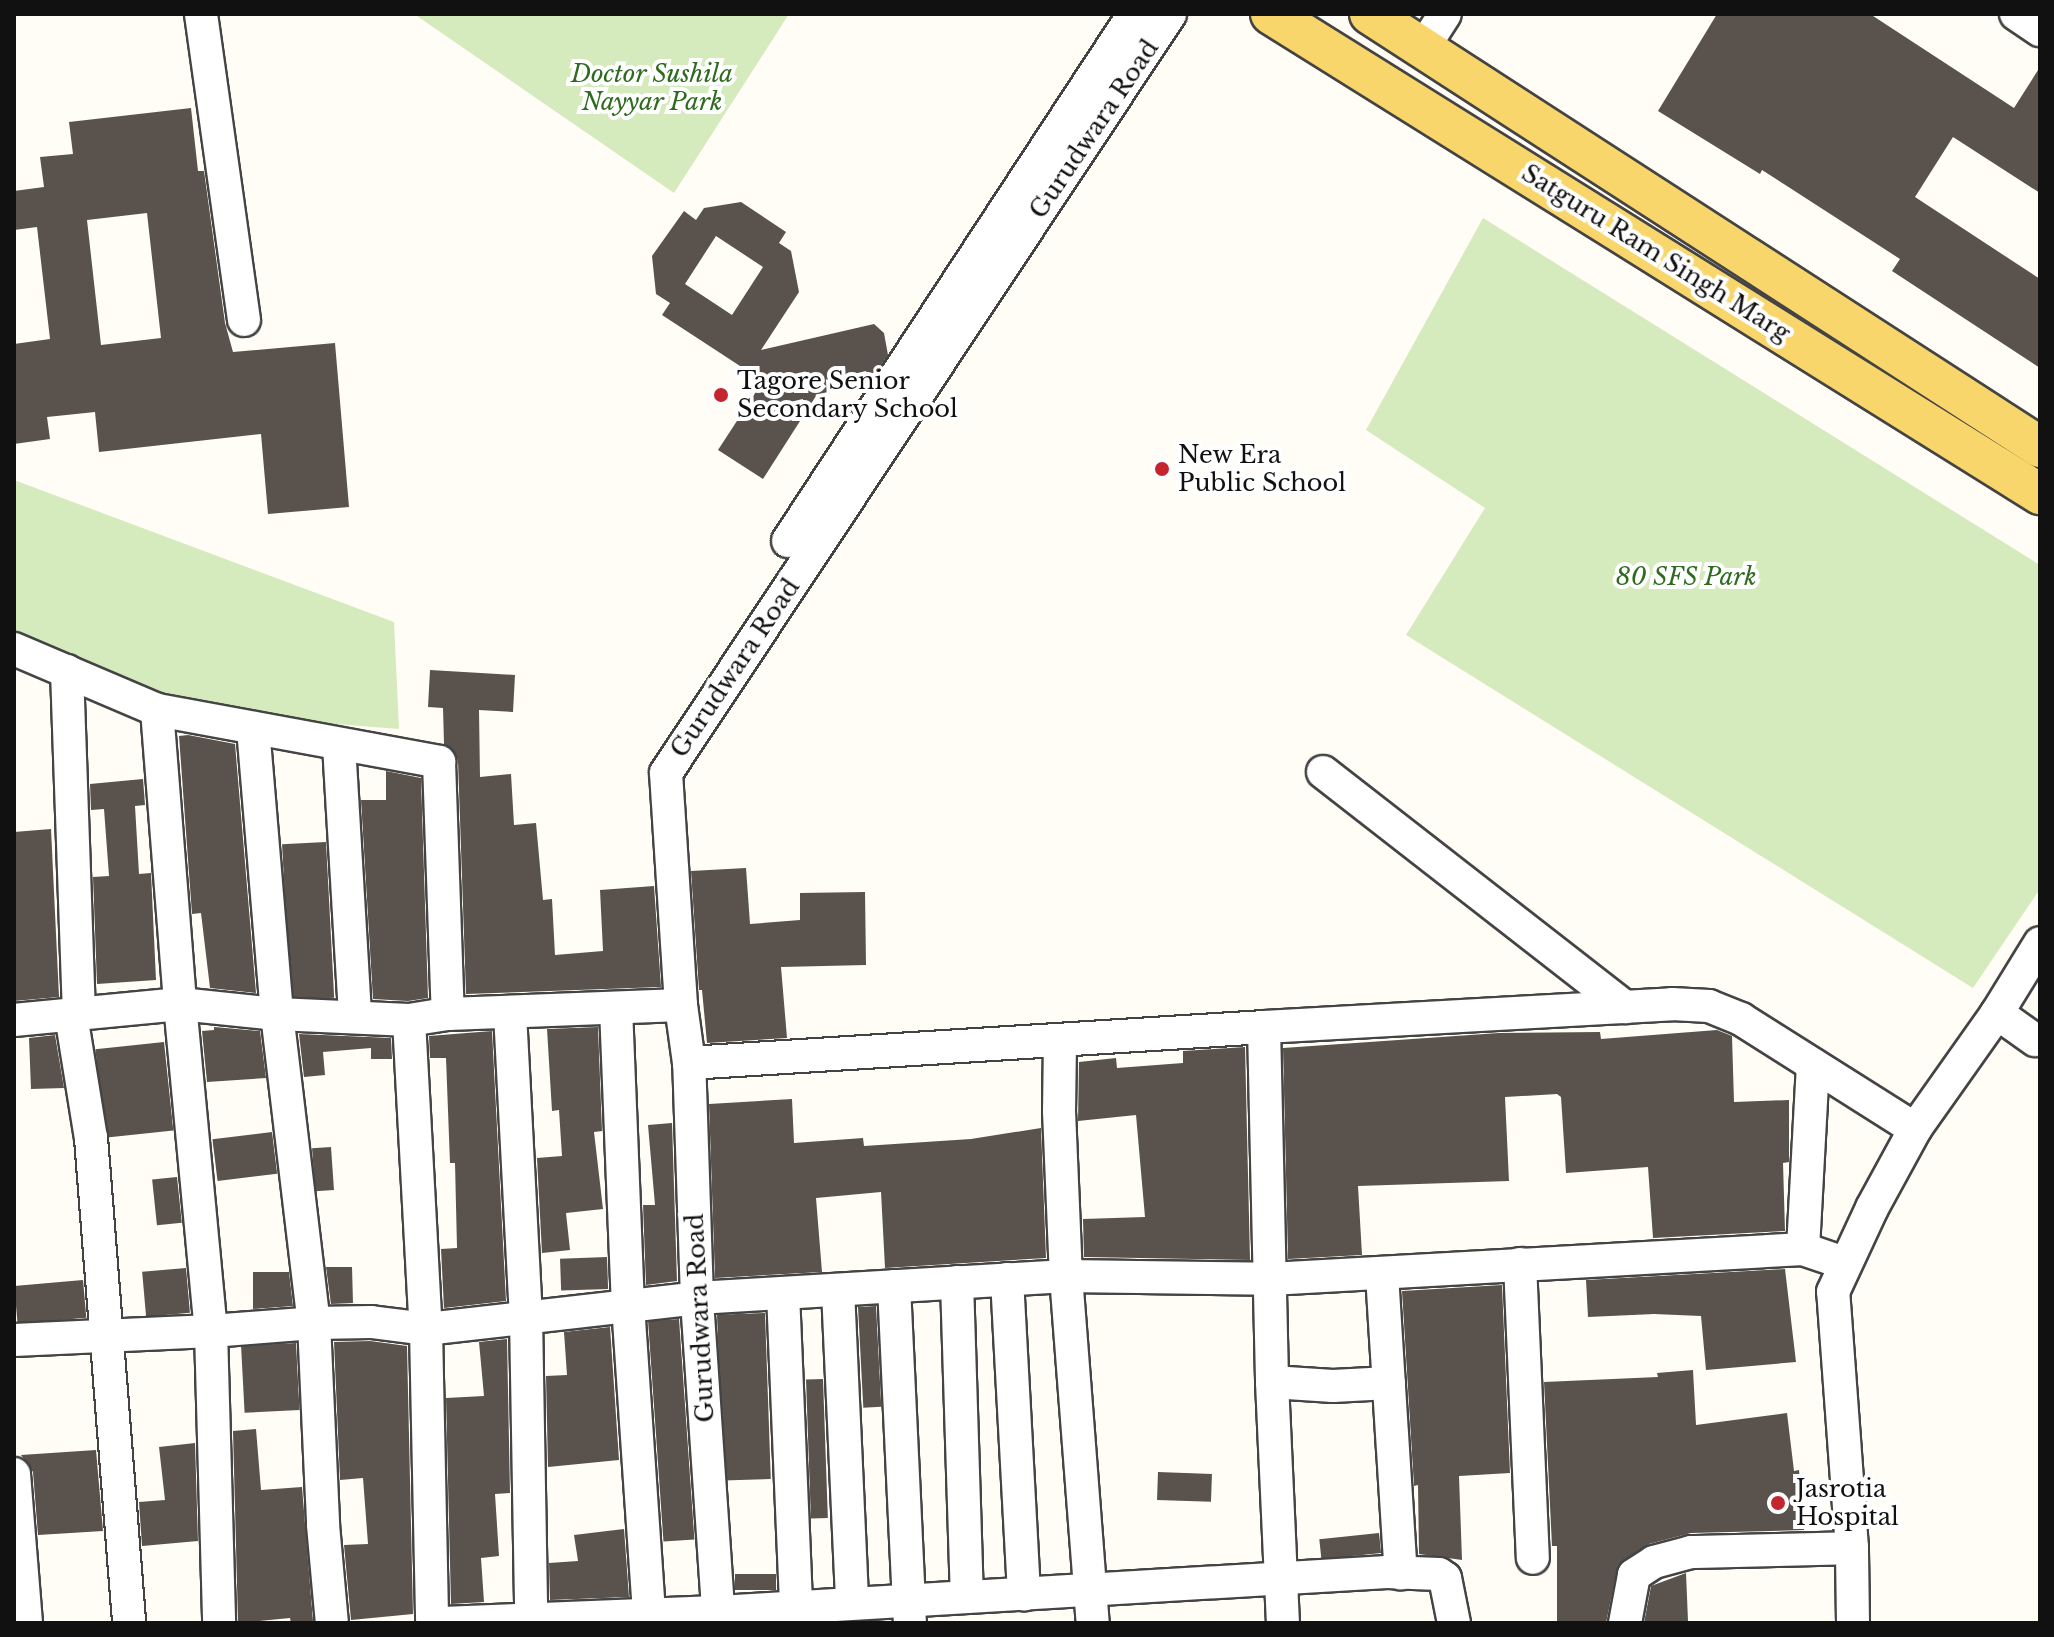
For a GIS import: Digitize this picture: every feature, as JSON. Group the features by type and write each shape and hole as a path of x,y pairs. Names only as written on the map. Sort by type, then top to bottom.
{"main road":[{"name":"Satguru Ram Singh Marg","path":"1271,14 2040,494"},
{"name":"Satguru Ram Singh Marg","path":"1370,14 2040,447"}],"street":[{"path":"201,14 244,320"},
{"path":"788,541 1134,14"},
{"name":"Gurudwara Road","path":"719,1618 697,1298 689,1063 681,1005 666,773 1170,14"},
{"path":"1423,48 1445,14"},
{"path":"2016,14 2040,30"},
{"path":"14,649 157,710 439,762 448,1014"},
{"path":"67,671 75,1014 91,1138 109,1333 129,1623"},
{"path":"157,710 180,1004 211,1331 219,1623"},
{"path":"253,728 277,1014 314,1323 323,1525 332,1623"},
{"path":"339,745 355,1017"},
{"path":"1323,772 1625,1007"},
{"path":"1853,1623 1852,1548 1833,1292 1844,1263 1915,1129 1997,1013 2040,943"},
{"path":"14,1020 180,1004 277,1014 409,1020 448,1014 681,1005"},
{"path":"689,1063 1672,1004 1717,1007 1915,1129"},
{"path":"616,1008 628,1305 635,1617"},
{"path":"510,1013 526,1316 531,1617"},
{"path":"1997,1013 2035,1040"},
{"path":"409,1020 426,1329 432,1623"},
{"path":"1264,1027 1272,1382 1283,1623"},
{"path":"1060,1041 1059,1111 1066,1276 1093,1623"},
{"path":"1803,1249 1813,1065"},
{"path":"14,1340 314,1323 371,1322 426,1329 697,1298 1066,1276 1270,1279 1382,1275 1520,1264 1803,1249 1844,1263"},
{"path":"1520,1264 1533,1558"},
{"path":"1382,1275 1401,1573"},
{"path":"1007,1279 1024,1595"},
{"path":"957,1282 967,1597"},
{"path":"894,1286 909,1611"},
{"path":"838,1290 852,1603"},
{"path":"783,1293 796,1606"},
{"path":"1272,1382 1333,1386 1389,1383"},
{"path":"14,1474 26,1623"},
{"path":"1625,1623 1634,1575 1654,1562 1691,1552 1852,1548"},
{"path":"460,1622 531,1617 719,1618 796,1606 852,1603 909,1611 967,1597 1401,1573 1439,1574 1445,1578 1454,1623"}],"green space":[{"name":"Doctor Sushila Nayyar Park","path":"414,14 789,14 674,193"},
{"name":"80 SFS Park","path":"1483,218 2040,565 2040,889 1973,988 1406,635 1485,508 1366,430"},
{"path":"14,480 394,622 399,729 149,709 14,644"}],"building":[{"path":"1717,14 1870,14 2014,108 2040,67 2040,193 1953,137 1915,197 2040,279 2040,368 1892,271 1900,259 1762,170 1760,174 1658,111"},
{"path":"191,108 198,171 204,171 225,323 233,352 335,343 349,507 268,514 261,434 99,452 95,412 47,417 50,439 14,444 14,344 50,339 37,227 14,230 14,191 44,187 40,157 73,154 69,122","holes":["147,213 161,338 101,345 87,220"]},
{"path":"741,202 786,232 779,243 791,251 799,292 761,350 874,324 884,333 888,355 867,385 816,396 763,479 718,450 763,381 662,315 670,303 656,294 652,256 684,211 696,220 704,208","holes":["716,236 763,267 732,315 685,284"]},
{"path":"430,670 515,675 513,712 479,710 480,777 511,774 514,825 536,823 543,900 552,899 555,955 603,951 600,890 654,886 661,987 466,994 458,761 455,753 444,744 443,708 428,707"},
{"path":"179,736 235,744 256,993 210,988 201,913 192,914"},
{"path":"386,771 421,778 428,998 408,1001 373,999 361,800 386,800"},
{"path":"143,779 145,805 135,806 139,874 151,873 156,980 97,984 93,877 109,876 104,809 91,810 90,784"},
{"path":"51,829 59,997 14,1001 14,832"},
{"path":"326,842 334,998 290,1000 282,844"},
{"path":"746,868 750,924 800,920 800,893 865,892 866,965 781,967 787,1038 707,1043 702,990 699,990 691,871"},
{"path":"214,1027 260,1031 266,1078 207,1082 202,1031 214,1030"},
{"path":"598,1027 602,1131 594,1132 603,1209 566,1213 570,1250 542,1253 537,1158 562,1156 559,1110 552,1111 547,1029"},
{"path":"1717,1030 1732,1036 1734,1102 1789,1100 1789,1162 1783,1163 1785,1231 1653,1238 1648,1167 1566,1173 1561,1097 1557,1094 1505,1097 1509,1181 1358,1186 1362,1255 1288,1259 1283,1048 1499,1033 1600,1032 1601,1039"},
{"path":"492,1031 506,1301 444,1308 441,1249 457,1248 455,1163 450,1163 446,1058 430,1058 429,1036"},
{"path":"299,1034 391,1038 392,1059 371,1059 371,1048 323,1052 325,1075 304,1077"},
{"path":"55,1035 64,1088 31,1089 29,1038"},
{"path":"164,1042 173,1131 105,1138 95,1049"},
{"path":"1245,1047 1250,1260 1084,1257 1083,1219 1145,1217 1136,1115 1078,1121 1079,1062 1116,1058 1117,1068 1183,1063 1183,1051"},
{"path":"792,1099 794,1143 863,1138 864,1146 971,1139 1041,1128 1046,1258 885,1268 881,1192 816,1198 822,1272 715,1278 709,1104"},
{"path":"672,1123 677,1281 646,1285 643,1205 655,1205 648,1125"},
{"path":"272,1132 277,1174 218,1181 212,1139"},
{"path":"331,1147 334,1190 315,1191 312,1148"},
{"path":"177,1177 182,1223 157,1225 152,1180"},
{"path":"607,1257 608,1289 561,1291 560,1259"},
{"path":"326,1267 352,1267 353,1303 331,1304"},
{"path":"186,1268 190,1313 146,1317 142,1272"},
{"path":"1785,1269 1796,1362 1706,1370 1701,1316 1654,1314 1588,1317 1586,1280"},
{"path":"253,1272 289,1272 293,1306 253,1309"},
{"path":"83,1280 86,1318 18,1324 14,1286"},
{"path":"1502,1285 1510,1473 1459,1476 1462,1560 1419,1554 1418,1485 1414,1486 1402,1291"},
{"path":"876,1306 881,1407 863,1408 858,1307"},
{"path":"765,1313 771,1479 723,1481 717,1315"},
{"path":"679,1319 694,1539 663,1542 648,1321"},
{"path":"610,1327 619,1460 548,1467 546,1376 567,1375 564,1332"},
{"path":"507,1339 510,1493 495,1494 499,1556 481,1558 484,1602 451,1604 446,1398 484,1396 479,1342"},
{"path":"370,1341 407,1346 413,1614 351,1620 344,1545 368,1544 363,1478 340,1480 334,1342"},
{"path":"296,1343 300,1410 245,1413 241,1346"},
{"path":"1693,1370 1696,1425 1787,1413 1794,1471 1799,1470 1804,1530 1691,1533 1649,1544 1618,1565 1606,1623 1557,1623 1557,1546 1552,1546 1544,1382 1658,1377 1657,1373"},
{"path":"823,1379 828,1518 811,1519 806,1380"},
{"path":"256,1429 261,1490 302,1487 313,1621 291,1623 290,1618 238,1623 233,1431"},
{"path":"195,1443 198,1541 142,1546 139,1502 165,1500 159,1447"},
{"path":"96,1450 103,1531 38,1535 33,1472 21,1455"},
{"path":"1158,1472 1212,1474 1211,1502 1157,1500"},
{"path":"624,1529 629,1597 550,1600 549,1563 578,1561 574,1535"},
{"path":"1379,1533 1381,1553 1321,1559 1319,1539"},
{"path":"1686,1573 1688,1621 1644,1623 1651,1586"},
{"path":"735,1574 776,1574 776,1590 735,1590"}],"place":[{"name":"Tagore Senior Secondary School","path":"721,395"},
{"name":"New Era Public School","path":"1162,469"},
{"name":"Jasrotia Hospital","path":"1778,1503"}]}
